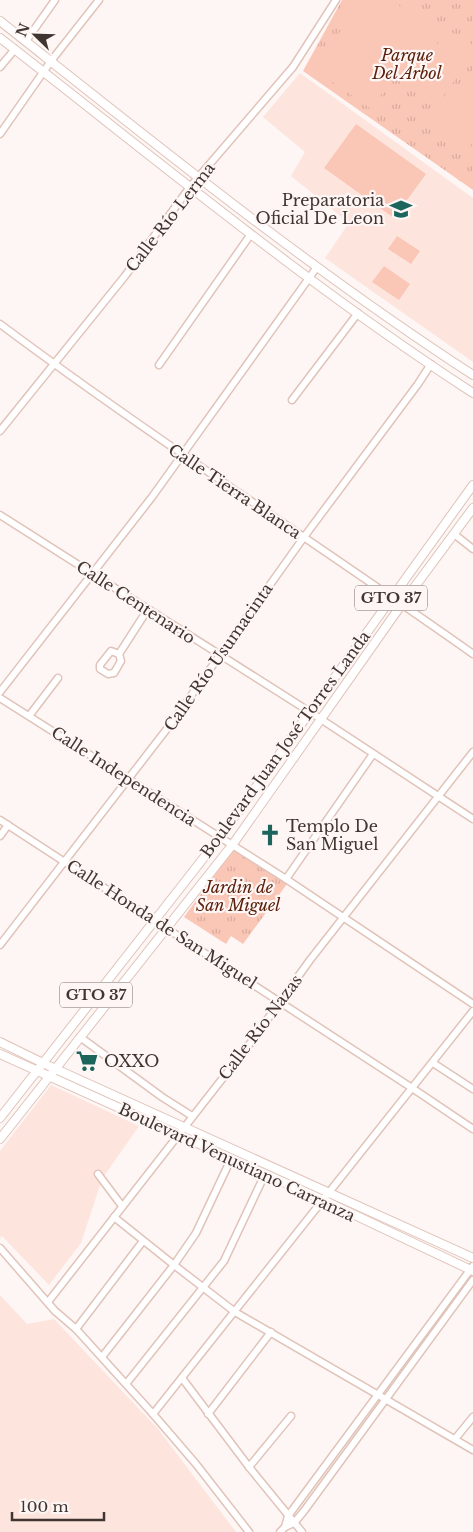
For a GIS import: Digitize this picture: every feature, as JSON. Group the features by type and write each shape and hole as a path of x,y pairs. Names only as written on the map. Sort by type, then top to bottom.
{"main road":[{"path":"0,21 317,267 436,352 473,375"},
{"path":"0,38 309,278 473,392"},
{"name":"Boulevard Juan José Torres Landa","path":"0,1118 220,837 473,485"},
{"name":"Boulevard Juan José Torres Landa","path":"0,1138 233,844 402,604 473,508"},
{"name":"Boulevard Venustiano Carranza","path":"0,1042 473,1258"},
{"name":"Boulevard Venustiano Carranza","path":"0,1054 472,1269"}],"street":[{"path":"26,41 55,0"},
{"path":"0,134 51,61 99,0"},
{"name":"Calle Río Lerma","path":"0,431 124,276 190,187 293,67 336,0"},
{"path":"0,67 14,49"},
{"path":"159,365 251,234"},
{"path":"0,692 152,497 181,454 317,267"},
{"path":"292,400 358,313"},
{"name":"Calle Tierra Blanca","path":"0,324 181,454 473,654"},
{"name":"Calle Río Usumacinta","path":"0,945 66,862 173,721 304,537 431,364"},
{"name":"Calle Centenario","path":"0,515 310,712 473,819"},
{"path":"454,534 473,549"},
{"path":"119,654 148,609"},
{"path":"30,716 58,678"},
{"name":"Calle Independencia","path":"0,698 233,844 473,1004"},
{"name":"Calle Río Nazas","path":"48,1302 177,1134 251,1042 343,917 473,752"},
{"path":"286,879 373,754"},
{"name":"Calle Honda de San Miguel","path":"0,820 280,1001 473,1129"},
{"path":"0,836 8,825"},
{"path":"153,1414 473,1011"},
{"path":"80,1037 162,1097 192,1116"},
{"path":"433,1063 473,1089"},
{"path":"102,1357 174,1265 202,1222 231,1159"},
{"path":"98,1174 122,1206"},
{"path":"126,1384 204,1288 231,1249 265,1174"},
{"path":"114,1217 235,1312 473,1450"},
{"path":"76,1329 143,1241"},
{"path":"0,1248 55,1311 76,1329 153,1414 196,1464 249,1532"},
{"path":"282,1529 288,1516 377,1393 472,1269"},
{"path":"282,1529 294,1523 473,1280"},
{"path":"208,1414 271,1332"},
{"path":"182,1378 249,1467 302,1532"},
{"path":"249,1467 291,1416"},
{"path":"455,1439 473,1417"}],"shaded area":[{"name":"Preparatoria Oficial De Leon","path":"300,73 473,198 473,362 325,258 349,223 291,176 305,152 263,117"},
{"path":"51,1085 139,1126 102,1179 81,1243 49,1285 2,1236 0,1238 0,1151"},
{"path":"0,1295 27,1324 54,1319 158,1429 236,1532 0,1532"}],"green space":[{"name":"Parque Del Arbol","path":"342,0 473,0 473,190 303,71"},
{"path":"358,0 391,0 439,34 409,75 341,26"},
{"path":"341,30 398,71 371,109 314,69"},
{"path":"448,30 473,45 473,55 439,102 409,83"},
{"path":"473,69 473,142 467,150 433,121"},
{"path":"356,124 426,174 394,218 324,168"},
{"path":"397,236 420,251 411,264 388,249"},
{"path":"384,266 410,284 399,300 372,282"},
{"name":"Jardin de San Miguel","path":"233,850 287,884 243,944 231,936 226,944 184,917"}],"place":[{"name":"Preparatoria Oficial De Leon","path":"401,209"},
{"name":"Templo De San Miguel","path":"270,835"},
{"name":"OXXO","path":"87,1061"}]}
